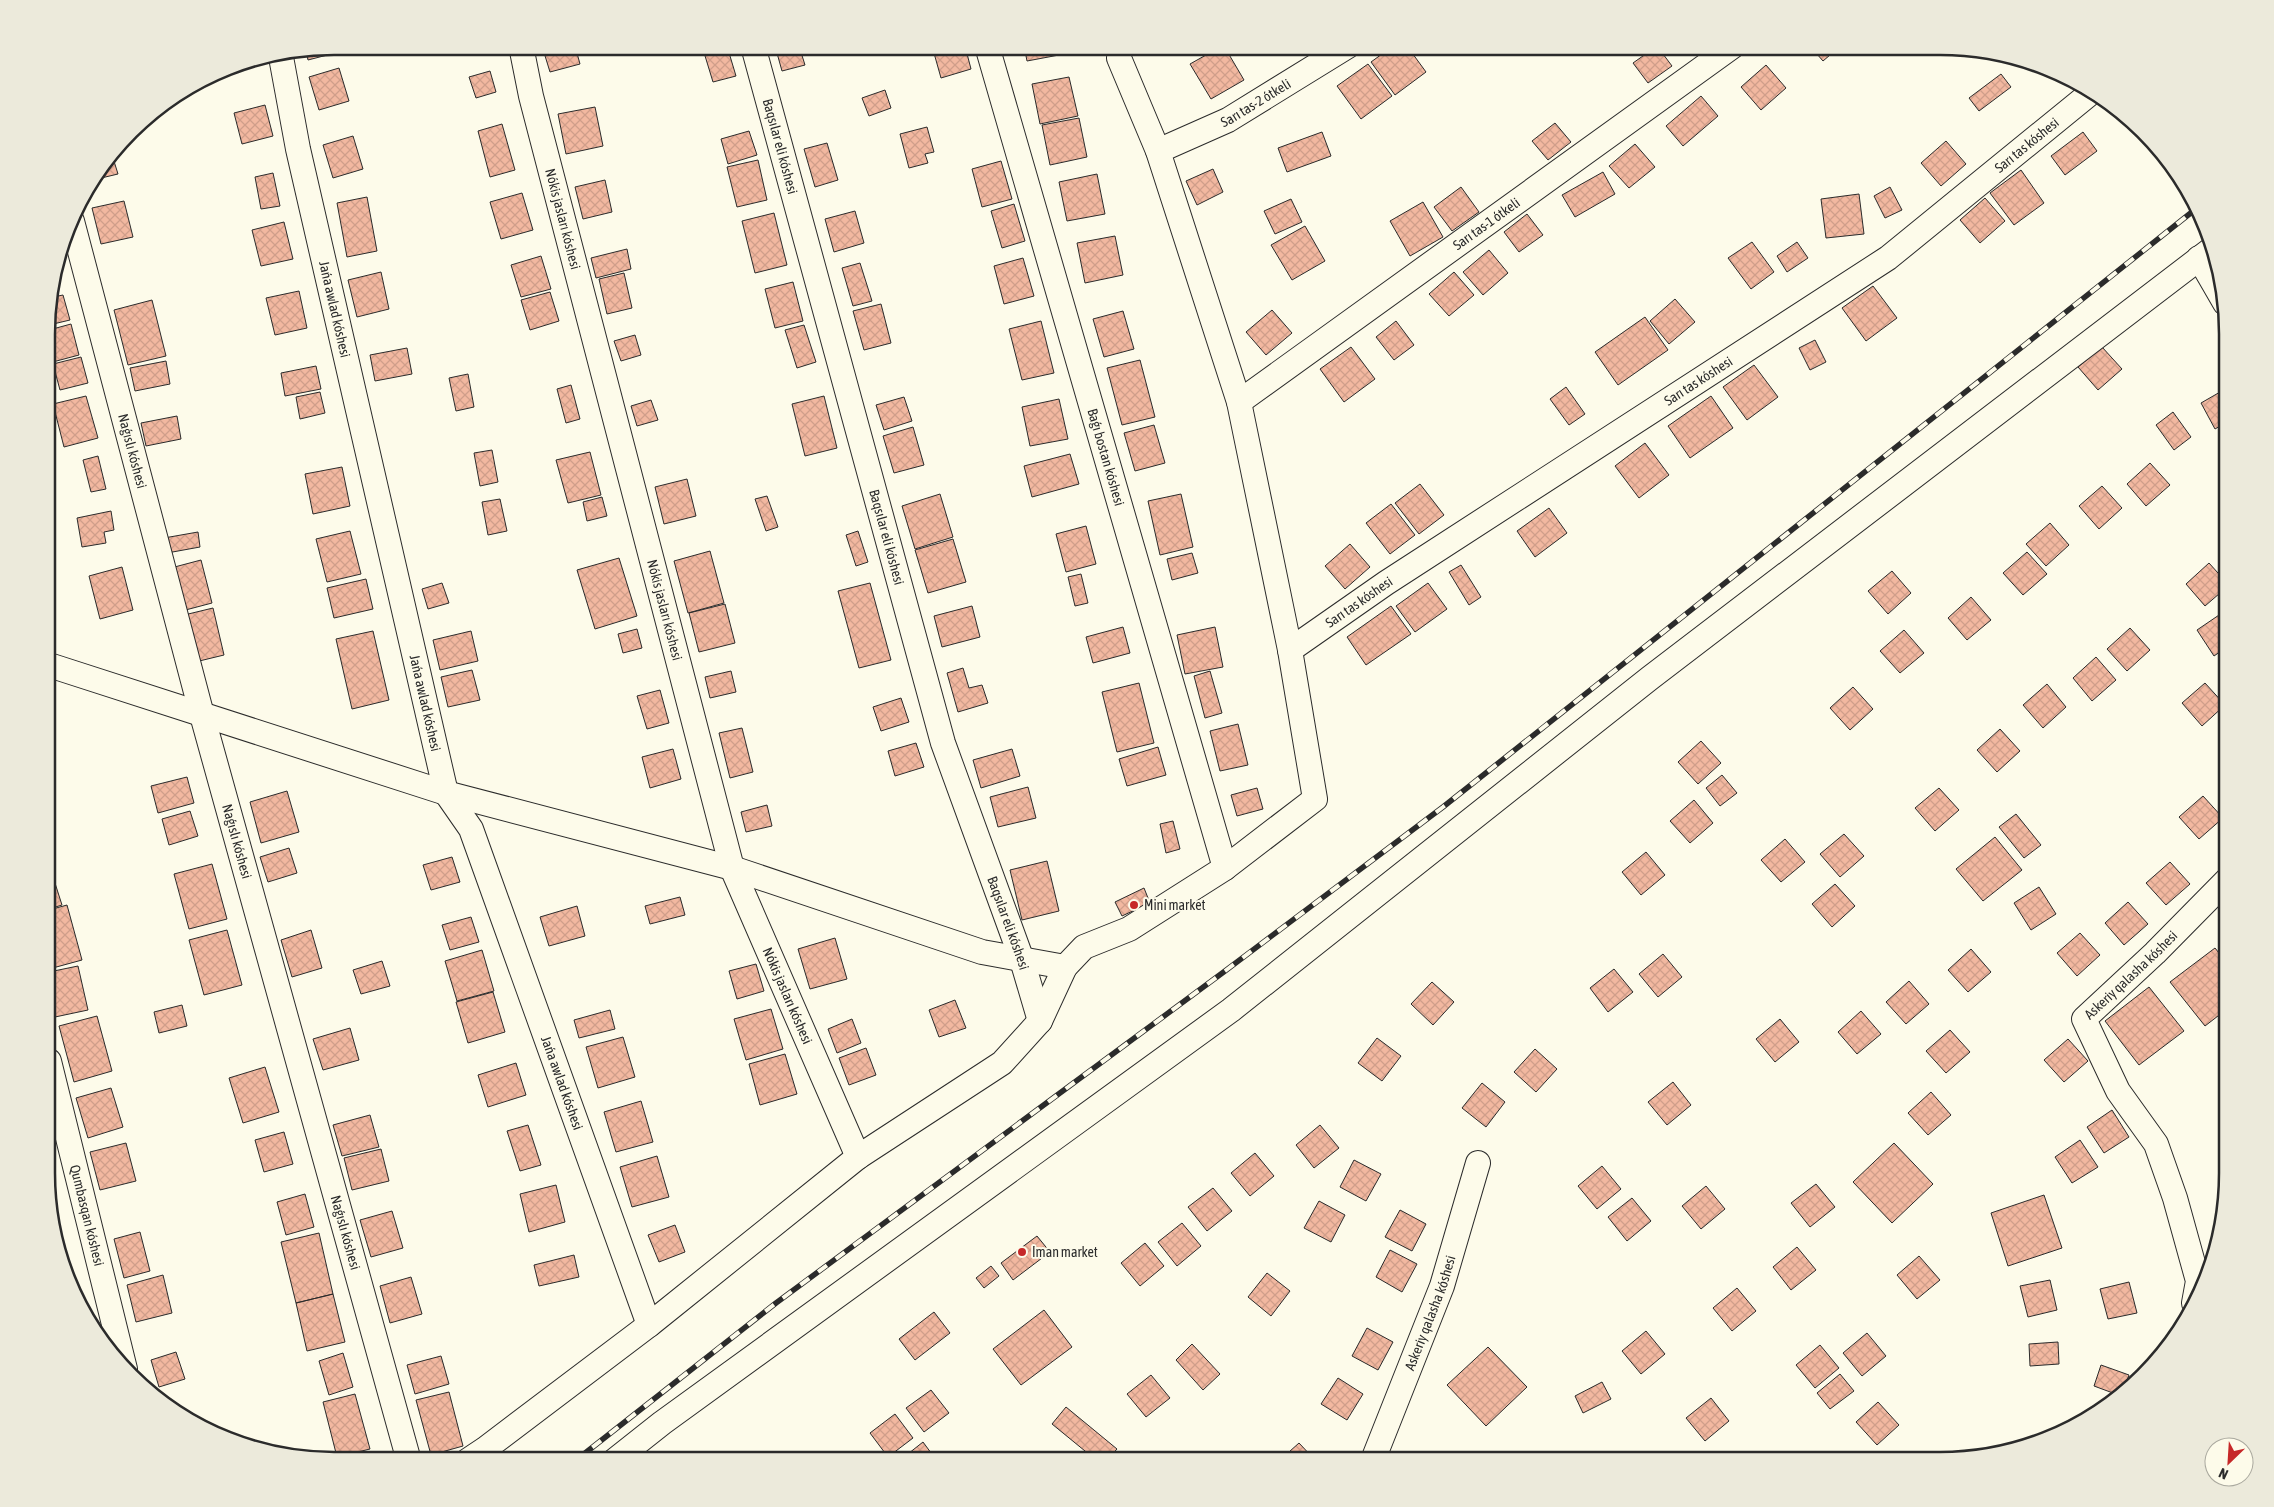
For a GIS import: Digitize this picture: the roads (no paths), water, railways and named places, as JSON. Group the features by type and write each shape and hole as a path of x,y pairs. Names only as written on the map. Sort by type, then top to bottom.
{"street":[{"name":"Nókis jasları kóshesi","path":"523,55 534,106 732,868 858,1157"},
{"name":"Baqsılar eli kóshesi","path":"755,55 943,744 1022,960 1040,1021"},
{"name":"Baǵı bostan kóshesi","path":"991,55 1225,868"},
{"name":"Sarı tas-2 ótkeli","path":"1158,151 1228,120 1333,55"},
{"name":"Sarı tas-1 ótkeli","path":"1240,402 1722,55"},
{"path":"479,1452 649,1325 858,1157 1002,1064 1040,1021 1065,967 1084,947 1129,929 1225,868 1315,799 1290,650 1240,402 1158,151 1119,58"},
{"name":"Jańa awlad kóshesi","path":"282,60 298,149 446,793 471,829 649,1325"},
{"name":"Sarı tas kóshesi","path":"1290,650 1455,538 1888,258 2086,96"},
{"name":"Naǵıslı kóshesi","path":"75,231 202,715 407,1452"},
{"path":"625,1452 662,1423 1231,1010 1650,678 2206,253"},
{"path":"55,666 446,793 732,868 982,952 1065,967"},
{"name":"Askeriy qalasha kóshesi","path":"2198,1280 2175,1198 2156,1144 2118,1091 2084,1019 2219,888"},
{"name":"Qumbasqan kóshesi","path":"55,1085 123,1355"},
{"name":"Askeriy qalasha kóshesi","path":"1376,1452 1442,1286 1478,1163"}],"railway":[{"path":"586,1452 776,1303 1225,971 1443,807 2191,213"}],"place":[{"name":"Mini market","path":"1134,905"},
{"name":"Iman market","path":"1022,1252"}]}
